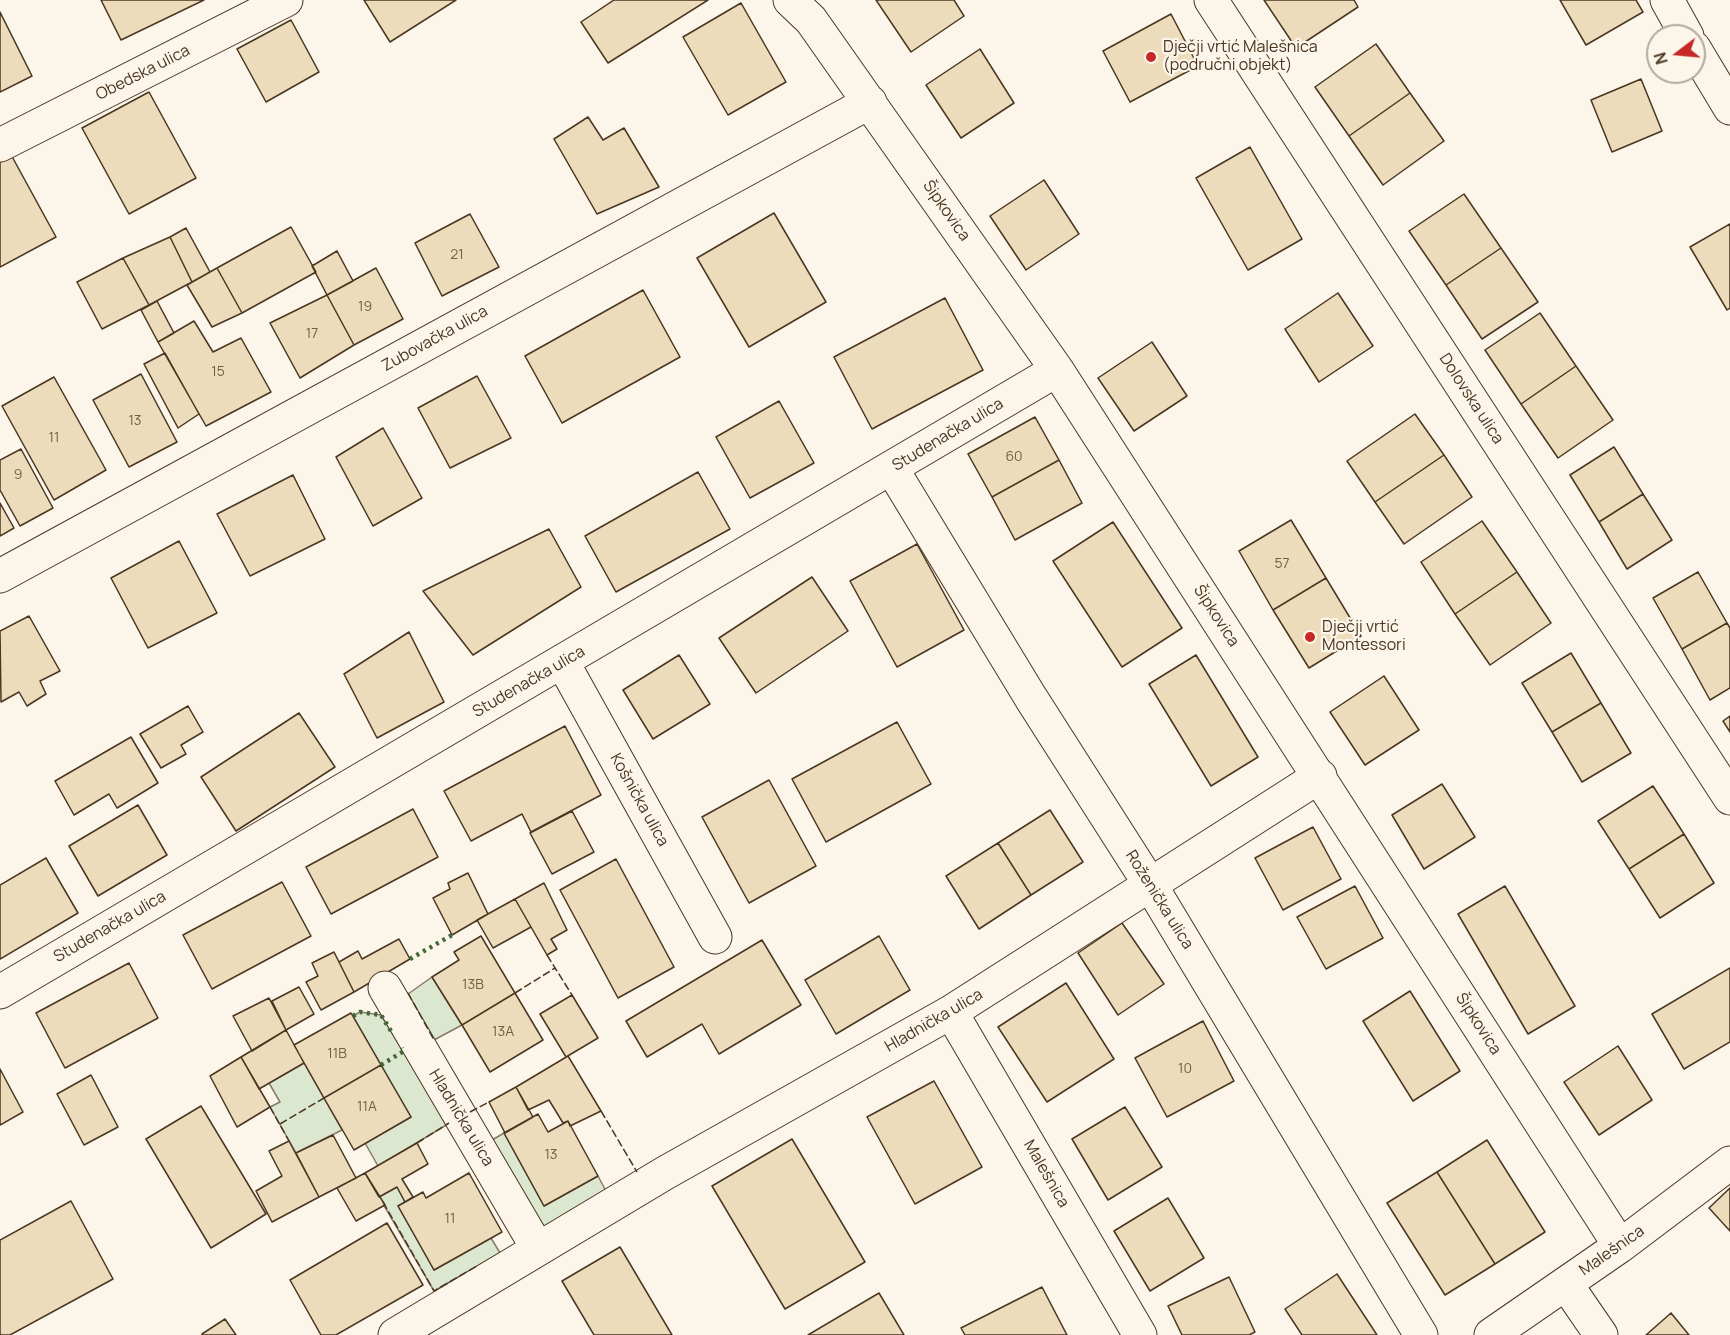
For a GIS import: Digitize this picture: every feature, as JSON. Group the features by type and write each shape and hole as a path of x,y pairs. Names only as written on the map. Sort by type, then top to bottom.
{"street":[{"name":"Obedska ulica","path":"0,145 286,0"},
{"name":"Šipkovica","path":"790,0 811,20 1057,370 1620,1246"},
{"name":"Dolovska ulica","path":"1211,0 1730,798"},
{"path":"1667,0 1680,24"},
{"path":"1706,68 1730,108"},
{"name":"Zubovačka ulica","path":"0,576 870,102"},
{"name":"Studenačka ulica","path":"0,992 1057,370"},
{"name":"Roženička ulica","path":"892,469 1031,698 1151,886 1421,1335"},
{"name":"Košnička ulica","path":"562,663 715,937"},
{"name":"Hladnička ulica","path":"395,1335 675,1167 951,1012 1320,776"},
{"name":"Hladnička ulica","path":"385,988 538,1249"},
{"name":"Malešnica","path":"951,1012 1140,1335"},
{"name":"Malešnica","path":"1491,1335 1620,1246 1730,1163"},
{"path":"1566,1284 1601,1335"}],"green space":[{"path":"432,977 462,1025 434,1040 408,994"},
{"path":"360,1012 381,1015 448,1124 378,1166 365,1143 411,1117 353,1016"},
{"path":"304,1063 342,1130 296,1153 270,1107 280,1102 269,1083"},
{"path":"504,1133 544,1206 598,1176 606,1191 536,1232 487,1143"},
{"path":"397,1187 405,1202 398,1206 434,1270 491,1238 500,1253 434,1291 379,1197"}],"building":[{"path":"101,0 204,0 121,40"},
{"path":"364,0 456,0 390,42"},
{"path":"614,0 708,0 608,63 581,22"},
{"path":"876,0 954,0 964,16 911,52"},
{"path":"1264,0 1354,0 1358,7 1296,48"},
{"path":"1560,0 1636,0 1643,12 1586,45"},
{"path":"741,3 786,82 728,115 683,37"},
{"path":"0,12 32,76 0,92"},
{"path":"1171,14 1198,66 1130,102 1103,51"},
{"path":"291,20 319,72 266,102 237,49"},
{"path":"1376,44 1410,93 1349,136 1315,87"},
{"path":"980,49 1014,103 961,138 926,85"},
{"path":"1641,79 1662,131 1612,152 1591,100"},
{"path":"149,92 196,178 129,214 82,128"},
{"path":"1410,93 1444,141 1383,185 1349,136"},
{"path":"588,117 603,140 624,128 659,187 597,214 554,139"},
{"path":"1250,147 1302,239 1248,270 1196,178"},
{"path":"9,151 56,237 0,267 0,155"},
{"path":"1044,180 1079,234 1026,270 990,216"},
{"path":"1464,194 1501,248 1446,285 1409,231"},
{"path":"774,213 826,302 749,347 697,258"},
{"path":"470,214 499,267 442,296 415,243"},
{"path":"1730,224 1730,308 1727,310 1690,247"},
{"path":"291,227 316,272 242,313 217,268"},
{"path":"186,228 210,272 192,282 170,237"},
{"path":"170,237 192,282 149,305 123,258"},
{"path":"1501,248 1538,302 1482,339 1446,285"},
{"path":"337,251 353,281 327,295 312,266"},
{"path":"123,258 149,305 102,329 77,282"},
{"path":"217,268 242,313 212,327 187,285"},
{"path":"376,268 403,319 354,345 327,295"},
{"path":"643,290 680,357 562,423 525,356"},
{"path":"1338,293 1373,346 1319,382 1285,329"},
{"path":"327,295 354,345 300,378 270,323"},
{"path":"945,298 983,370 872,429 834,357"},
{"path":"157,301 174,333 158,342 141,310"},
{"path":"1540,313 1576,366 1521,404 1485,350"},
{"path":"194,321 213,352 241,338 271,392 206,426 158,342"},
{"path":"1152,342 1187,396 1134,431 1098,378"},
{"path":"165,353 199,414 178,428 144,364"},
{"path":"1576,366 1613,420 1558,458 1521,404"},
{"path":"141,374 177,442 129,467 93,400"},
{"path":"477,376 511,438 450,468 418,408"},
{"path":"54,377 106,470 54,500 2,406"},
{"path":"779,401 814,463 750,498 716,437"},
{"path":"1415,414 1444,455 1375,502 1347,461"},
{"path":"1035,417 1059,460 992,497 968,454"},
{"path":"383,428 422,498 373,526 336,457"},
{"path":"1614,447 1643,494 1599,522 1570,475"},
{"path":"21,449 53,508 20,526 0,490 0,460"},
{"path":"1444,455 1472,497 1404,544 1375,502"},
{"path":"1059,460 1082,503 1015,540 992,497"},
{"path":"698,472 730,529 616,592 585,536"},
{"path":"293,475 325,539 250,576 217,514"},
{"path":"1643,494 1672,540 1627,569 1599,522"},
{"path":"0,503 14,528 0,536"},
{"path":"1291,520 1326,578 1273,610 1239,551"},
{"path":"1482,521 1517,572 1455,614 1421,562"},
{"path":"1113,522 1182,628 1122,667 1053,561"},
{"path":"549,529 581,587 473,655 423,591"},
{"path":"179,541 217,613 148,648 111,578"},
{"path":"917,544 964,630 897,667 850,581"},
{"path":"1517,572 1551,623 1490,665 1455,614"},
{"path":"1698,572 1727,623 1682,649 1653,598"},
{"path":"812,577 848,631 756,693 719,638"},
{"path":"1326,578 1361,636 1309,668 1273,610"},
{"path":"29,616 60,671 40,681 46,694 27,706 19,692 1,702 0,631"},
{"path":"1727,623 1730,628 1730,688 1710,700 1682,649"},
{"path":"409,632 444,702 377,738 344,674"},
{"path":"1571,653 1601,703 1552,732 1522,683"},
{"path":"679,655 710,704 653,739 623,690"},
{"path":"1196,655 1258,757 1211,786 1149,684"},
{"path":"1384,676 1419,730 1365,765 1330,712"},
{"path":"1601,703 1631,753 1582,782 1552,732"},
{"path":"188,706 203,732 181,745 186,754 161,768 140,734"},
{"path":"299,713 335,767 236,831 201,777"},
{"path":"1730,716 1730,732 1723,721"},
{"path":"897,722 931,784 826,842 792,779"},
{"path":"565,726 601,795 531,832 522,814 471,841 444,791"},
{"path":"131,737 158,783 117,808 109,794 74,815 55,781"},
{"path":"769,780 816,866 749,903 702,817"},
{"path":"1442,784 1475,837 1424,869 1392,815"},
{"path":"1653,786 1684,834 1629,869 1598,821"},
{"path":"138,805 167,855 98,896 69,846"},
{"path":"413,809 438,857 331,914 306,867"},
{"path":"1050,810 1083,862 1031,895 998,843"},
{"path":"572,811 594,852 552,874 530,833"},
{"path":"1313,827 1341,879 1283,910 1255,858"},
{"path":"1684,834 1714,883 1660,918 1629,869"},
{"path":"998,843 1031,895 979,929 946,876"},
{"path":"46,858 78,913 0,959 0,885"},
{"path":"616,859 674,967 618,998 560,890"},
{"path":"468,873 488,914 452,935 433,898 450,889 448,883"},
{"path":"282,882 311,936 212,989 183,935"},
{"path":"544,883 567,930 551,939 557,949 547,955 515,899"},
{"path":"1355,886 1383,938 1326,969 1297,917"},
{"path":"1505,886 1575,1006 1528,1034 1458,914"},
{"path":"515,899 531,927 493,948 477,920"},
{"path":"1122,923 1164,984 1118,1015 1078,953"},
{"path":"481,936 515,993 462,1025 432,977 459,960 454,952"},
{"path":"879,936 910,990 836,1034 805,980"},
{"path":"399,939 410,959 354,992 339,962 358,951 362,959"},
{"path":"762,940 801,1005 719,1054 702,1024 647,1057 626,1021"},
{"path":"334,952 354,992 321,1010 306,982 318,976 312,963"},
{"path":"129,963 158,1018 65,1068 36,1013"},
{"path":"1730,968 1730,1042 1684,1069 1652,1014"},
{"path":"1066,983 1114,1059 1047,1102 998,1027"},
{"path":"299,987 314,1014 286,1030 272,1001"},
{"path":"1410,991 1460,1071 1413,1101 1363,1021"},
{"path":"515,993 543,1040 490,1072 462,1025"},
{"path":"572,995 598,1038 566,1057 540,1014"},
{"path":"269,998 286,1030 252,1051 233,1016"},
{"path":"351,1013 381,1065 324,1098 294,1045"},
{"path":"1203,1021 1234,1081 1167,1117 1135,1058"},
{"path":"286,1030 304,1063 259,1089 241,1057"},
{"path":"1618,1046 1652,1100 1599,1135 1564,1082"},
{"path":"568,1056 601,1111 570,1126 568,1121 563,1123 549,1100 528,1110 516,1087"},
{"path":"241,1057 270,1107 237,1127 210,1076"},
{"path":"381,1065 411,1117 354,1150 324,1098"},
{"path":"0,1069 23,1112 0,1125"},
{"path":"91,1075 118,1127 84,1145 57,1094"},
{"path":"934,1081 982,1167 915,1204 867,1117"},
{"path":"516,1087 533,1117 505,1133 489,1102"},
{"path":"201,1106 266,1214 211,1248 146,1139"},
{"path":"1125,1107 1162,1167 1108,1200 1072,1139"},
{"path":"538,1114 548,1132 568,1121 598,1176 544,1206 504,1133"},
{"path":"333,1135 356,1178 319,1197 296,1153"},
{"path":"792,1139 865,1262 785,1309 712,1186"},
{"path":"1487,1140 1545,1232 1495,1264 1437,1172"},
{"path":"289,1141 319,1197 272,1222 256,1191 282,1176 269,1151"},
{"path":"417,1143 428,1164 402,1179 413,1197 405,1202 397,1187 379,1197 365,1173"},
{"path":"1437,1172 1495,1264 1445,1295 1387,1203"},
{"path":"365,1173 385,1205 356,1221 337,1188"},
{"path":"469,1173 502,1232 434,1270 398,1206 423,1192 426,1198"},
{"path":"1730,1188 1730,1231 1709,1208"},
{"path":"1168,1198 1204,1258 1150,1291 1114,1231"},
{"path":"71,1201 113,1279 10,1335 0,1335 0,1240"},
{"path":"387,1223 423,1285 336,1335 321,1335 290,1280"},
{"path":"620,1247 672,1335 594,1335 562,1281"},
{"path":"1337,1274 1377,1335 1302,1335 1285,1309"},
{"path":"1229,1277 1255,1332 1249,1335 1182,1335 1168,1306"},
{"path":"1042,1287 1067,1335 965,1335 961,1328"},
{"path":"879,1293 904,1335 808,1335"},
{"path":"1671,1313 1689,1335 1646,1335"},
{"path":"225,1319 236,1335 202,1335 202,1334"}],"hedge":[{"path":"410,959 452,935"},
{"path":"353,1016 360,1012 381,1015 391,1031"},
{"path":"381,1065 404,1051 402,1048"}],"fence":[{"path":"547,955 572,995"},
{"path":"515,993 555,968"},
{"path":"408,993 434,1040"},
{"path":"280,1124 324,1098"},
{"path":"470,1112 489,1102"},
{"path":"270,1107 289,1141"},
{"path":"601,1111 637,1172"},
{"path":"417,1143 449,1123"},
{"path":"383,1202 434,1291 477,1266"}],"place":[{"name":"Dječji vrtić Malešnica (područni objekt)","path":"1151,57"},
{"name":"Dječji vrtić Montessori","path":"1310,637"}]}
